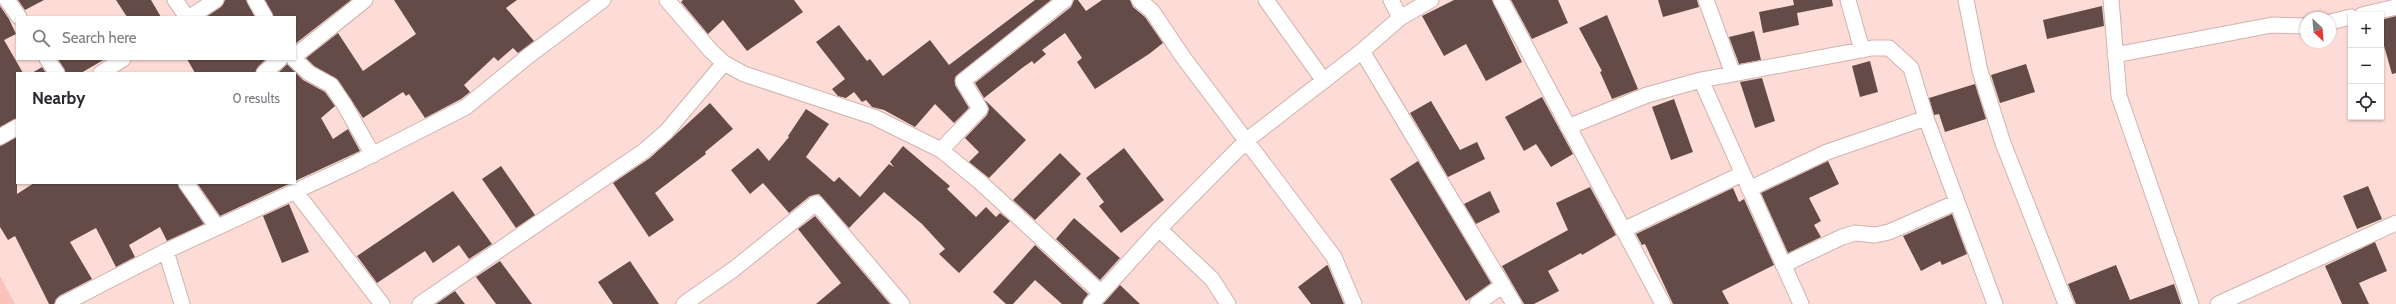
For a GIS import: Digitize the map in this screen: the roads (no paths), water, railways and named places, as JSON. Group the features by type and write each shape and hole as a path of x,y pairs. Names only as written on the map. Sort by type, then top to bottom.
{"street":[{"path":"7,0 18,16"},
{"path":"175,0 187,16"},
{"path":"190,16 216,0"},
{"path":"255,0 264,16"},
{"path":"296,55 365,0"},
{"path":"63,304 166,251 372,155 466,108 527,57 602,0"},
{"path":"941,150 980,109 963,81 1065,0"},
{"path":"1139,0 1152,11 1183,56 1334,257 1354,304"},
{"path":"1266,0 1324,81"},
{"path":"1391,0 1400,18"},
{"path":"674,3 724,62 744,74 874,117 941,150 980,182 1096,299 1159,229 1247,140 1362,51 1400,18 1431,0"},
{"path":"1501,0 1663,304"},
{"path":"1706,0 1733,74"},
{"path":"1848,0 1862,50"},
{"path":"1966,0 1980,70 2003,143 2066,304"},
{"path":"2111,0 2119,96 2190,304"},
{"path":"2375,12 2396,7"},
{"path":"2336,21 2348,19"},
{"path":"2115,56 2272,25 2300,26"},
{"path":"1568,127 1647,95 1701,80 1862,50 1889,48 1911,68 1926,118 1995,304"},
{"path":"1362,51 1504,285 1514,304"},
{"path":"49,60 56,72"},
{"path":"265,72 279,60"},
{"path":"295,60 310,73 331,85 344,104 372,155"},
{"path":"420,304 644,151 666,132 724,62"},
{"path":"104,72 121,65"},
{"path":"1701,80 1801,304"},
{"path":"1749,188 1827,152 1926,118"},
{"path":"0,137 16,128"},
{"path":"1624,230 1742,174"},
{"path":"187,184 217,227"},
{"path":"295,191 382,304"},
{"path":"1783,265 1842,237 1854,233 1875,236 1889,232 1957,202"},
{"path":"684,304 734,269 816,203 902,304"},
{"path":"2218,304 2396,222"},
{"path":"1159,229 1212,279 1228,304"},
{"path":"166,251 182,304"},
{"path":"1477,304 1504,285"}]}
